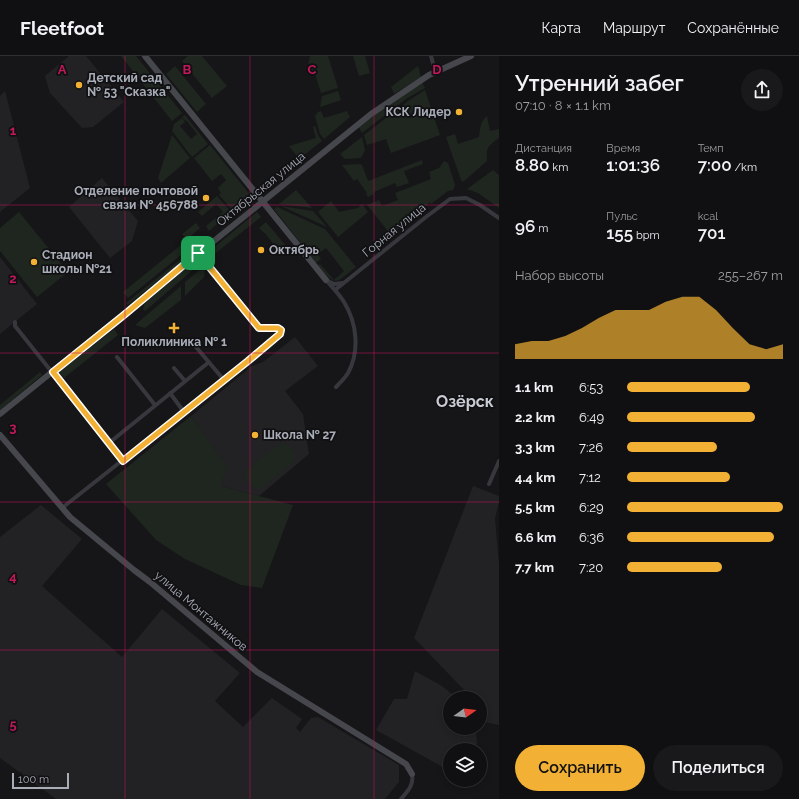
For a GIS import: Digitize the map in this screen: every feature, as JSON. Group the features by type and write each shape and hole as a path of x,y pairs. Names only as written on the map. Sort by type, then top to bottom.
{"street":[{"path":"145,56 344,302 352,321 356,339 355,354 347,374 336,387"},
{"path":"431,56 435,71"},
{"name":"Октябрьская улица","path":"0,414 371,114 435,71 470,56"},
{"name":"Горная улица","path":"335,290 442,204 454,198 466,198 471,200 499,218"},
{"path":"62,508 123,461 280,334 281,330 278,328 259,328 198,253"},
{"path":"326,280 338,284 346,281"},
{"path":"15,322 14,326 53,372 123,461"},
{"path":"190,340 224,380"},
{"path":"118,356 155,406"},
{"path":"109,443 209,362"},
{"path":"174,368 185,381"},
{"path":"170,393 184,412"},
{"name":"улица Монтажников","path":"0,435 70,517 150,582 250,667 406,764 412,774"},
{"path":"489,484 499,461"},
{"path":"401,799 412,786 412,774"}],"shaded area":[{"name":"Детский сад № 53 \"Сказка\"","path":"69,56 86,56 124,102 93,127 82,128 50,93 45,76"},
{"path":"121,56 136,56 182,113 172,121"},
{"path":"188,56 202,56 227,86 212,98 182,61"},
{"path":"310,56 328,56 338,88 321,93 314,71 307,70"},
{"path":"353,56 365,56 370,73 359,76"},
{"path":"175,66 206,104 197,112 166,74"},
{"path":"418,66 421,77 394,94 391,87"},
{"path":"422,82 425,88 406,99 362,133 358,126"},
{"path":"425,90 440,135 391,153 386,139 367,145 364,135 408,101"},
{"path":"5,91 30,188 0,212 0,96"},
{"path":"338,91 341,100 320,107 322,96"},
{"path":"321,111 324,118 347,111 350,117 324,139 320,134 315,116"},
{"path":"185,115 208,144 192,157 172,131 174,124 182,118 185,122 180,126 191,139 197,134 182,117"},
{"path":"487,116 490,131 499,129 499,138 488,147 487,161 463,182 446,137 455,134 458,144 479,137 480,128"},
{"path":"315,126 322,141 299,159 289,146 316,138 313,127"},
{"path":"172,135 190,158 161,183 158,178"},
{"path":"362,137 365,150 361,158 345,159 340,154"},
{"path":"210,145 251,196 233,211 219,195 221,193 218,188 226,180 221,174 212,181 194,158"},
{"path":"422,160 423,164 404,171 409,183 397,187 395,183 374,192 374,194 368,197 366,194 367,193 357,179 354,181 342,165 362,165 368,181"},
{"path":"444,161 448,163 455,185 453,190 448,191 431,204 430,202 391,235 367,205 379,200 382,206 398,200 395,193 431,179 429,172 439,168"},
{"path":"493,170 499,175 499,208 478,193 467,189"},
{"path":"102,178 138,221 132,241 110,258 69,207"},
{"path":"296,190 312,208 279,204"},
{"path":"217,196 231,212 209,231 206,226 223,212 216,204 202,216 198,212"},
{"path":"331,201 339,212 358,208 362,204 368,212 338,237 318,212"},
{"path":"281,206 313,211 327,227"},
{"path":"277,207 325,229 356,267 339,280 336,281 332,280 318,265 320,264 334,280 344,271 326,248 318,254 321,259 316,263 274,209"},
{"name":"Стадион школы №21","path":"19,212 68,272 37,297 0,251 0,228"},
{"path":"257,212 261,217 207,260 206,254"},
{"path":"266,222 287,247 280,253 265,233 259,228"},
{"path":"196,223 200,228 191,236 196,242 192,246 182,234"},
{"path":"186,241 191,247 128,298 123,292"},
{"path":"186,255 188,257 128,305 126,303"},
{"path":"0,257 37,304 0,334"},
{"path":"191,263 193,270 145,311 143,309 146,299"},
{"path":"202,268 205,271 204,277 185,296 185,282"},
{"path":"181,286 181,300 145,328 135,325"},
{"path":"114,329 118,335 64,378 59,372"},
{"name":"Школа № 27","path":"295,337 318,366 285,391 303,414 309,454 259,496 221,486 226,466 191,416 252,366 263,362"},
{"path":"40,372 42,375 0,410 0,405"},
{"path":"191,416 227,466 221,486 293,505 262,588 241,585 185,559 156,540 106,484"},
{"path":"281,443 289,445 295,452 295,461 259,490 250,486 247,481 245,471"},
{"path":"473,486 499,496 495,519 499,564 499,725 487,723 487,691 465,691 414,638"},
{"path":"41,505 82,539 42,586 122,657 162,609 240,673 215,701 243,727 272,698 302,719 296,728 300,732 311,718 318,717 399,765 399,782 385,799 56,799 0,758 0,537"},
{"path":"415,671 442,686 448,691 443,691 443,735 476,735 477,743 443,743 443,767 376,730 394,699 407,699"}],"place":[{"name":"Детский сад № 53 \"Сказка\"","path":"79,85"},
{"name":"КСК Лидер","path":"459,112"},
{"name":"Отделение почтовой связи № 456788","path":"206,198"},
{"name":"Октябрь","path":"261,250"},
{"name":"Стадион школы №21","path":"34,262"},
{"name":"Поликлиника № 1","path":"174,328"},
{"name":"Школа № 27","path":"255,435"}],"district":[{"name":"Озёрск","path":"465,401"}],"route":[{"path":"198,253 259,328 278,328 281,330 280,334 123,461 53,372 198,253"}]}
